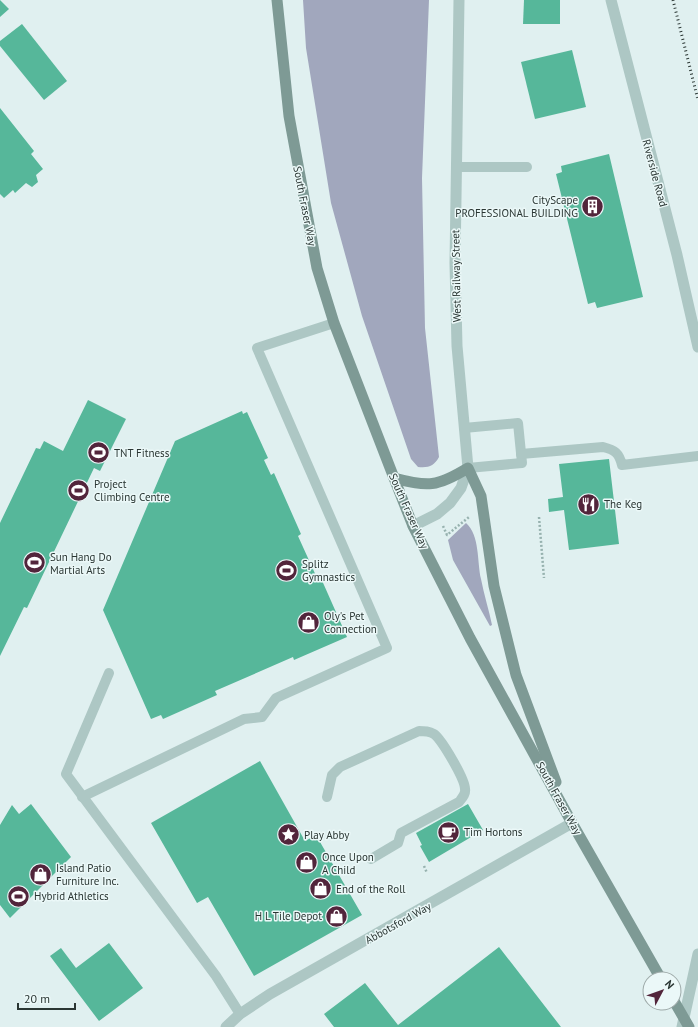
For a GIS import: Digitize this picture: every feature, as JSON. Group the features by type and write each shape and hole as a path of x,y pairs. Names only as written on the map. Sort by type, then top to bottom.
{"main road":[{"name":"South Fraser Way","path":"277,0 289,116 317,268 334,323 394,478 413,526 470,638 572,824 656,971"},
{"path":"394,478 427,486 448,480 468,468 481,496 494,586 516,675 572,824"},
{"path":"679,1011 689,1027"}],"street":[{"name":"West Railway Street","path":"413,526 437,514 450,503 461,488 468,468 457,346 454,263 459,0"},
{"name":"Riverside Road","path":"611,0 677,255 698,347"},
{"name":"Abbotsford Way","path":"226,1027 240,1014 270,994 572,824"},
{"path":"682,1027 698,954"}],"lane":[{"path":"456,167 527,166"},
{"path":"82,797 244,719 262,717 276,698 387,648 257,348 334,323"},
{"path":"464,428 518,422 522,458"},
{"path":"468,468 522,458 603,447 613,449 619,455 622,465 698,456"},
{"path":"109,673 66,774 216,976 240,1014"},
{"path":"327,797 332,775 340,767 419,731 427,731 435,735 440,741 464,782 466,790 463,798 459,802 401,833 398,843 371,859"}],"path":[{"path":"539,516 544,578"},
{"path":"424,866 427,873"}],"shaded area":[{"path":"303,0 429,0 422,178 425,328 439,457 428,467 418,467 411,459 362,316 331,203 306,48"},
{"path":"466,523 474,534 476,542 481,579 492,625 490,626 453,560 448,540"}],"building":[{"path":"0,0 9,9 0,17"},
{"path":"524,0 560,0 560,24 523,24"},
{"path":"22,24 67,81 44,100 0,46 0,41"},
{"path":"572,50 586,107 535,119 521,62"},
{"path":"0,108 34,151 31,154 43,169 36,175 38,182 32,187 26,183 15,193 13,190 4,198 0,194"},
{"name":"CityScape PROFESSIONAL BUILDING","path":"609,154 643,297 597,308 595,302 588,304 556,174 562,172 561,166"},
{"path":"88,400 126,419 100,471 94,468 27,608 24,607 0,656 0,523 36,448 40,449 44,441 63,451"},
{"path":"242,411 243,414 247,412 268,458 264,460 271,475 274,473 301,534 298,536 317,578 320,576 347,637 294,660 293,657 215,691 217,695 163,719 161,715 151,719 103,610 175,441"},
{"path":"609,459 619,544 569,550 564,510 549,512 548,499 563,497 559,464"},
{"path":"260,761 305,841 316,835 362,915 254,976 208,897 197,903 151,823"},
{"path":"31,804 71,857 10,918 0,905 0,825 12,805 19,814"},
{"name":"Tim Hortons","path":"468,804 483,830 429,862 420,846 422,845 416,833"},
{"path":"109,943 143,988 99,1021 50,956 61,948 76,968"},
{"path":"499,947 561,1027 334,1027 324,1014 365,983 398,1025"}],"railway":[{"path":"673,0 698,100"}],"place":[{"name":"CityScape PROFESSIONAL BUILDING","path":"593,206"},
{"name":"TNT Fitness","path":"98,453"},
{"name":"Project Climbing Centre","path":"78,490"},
{"name":"The Keg","path":"589,504"},
{"name":"Sun Hang Do Martial Arts","path":"34,563"},
{"name":"Splitz Gymnastics","path":"286,570"},
{"name":"Oly's Pet Connection","path":"309,622"},
{"name":"Tim Hortons","path":"449,832"},
{"name":"Play Abby","path":"288,835"},
{"name":"Once Upon A Child","path":"306,863"},
{"name":"Island Patio Furniture Inc.","path":"41,874"},
{"name":"End of the Roll","path":"321,889"},
{"name":"Hybrid Athletics","path":"18,896"},
{"name":"H L Tile Depot","path":"337,916"}]}
